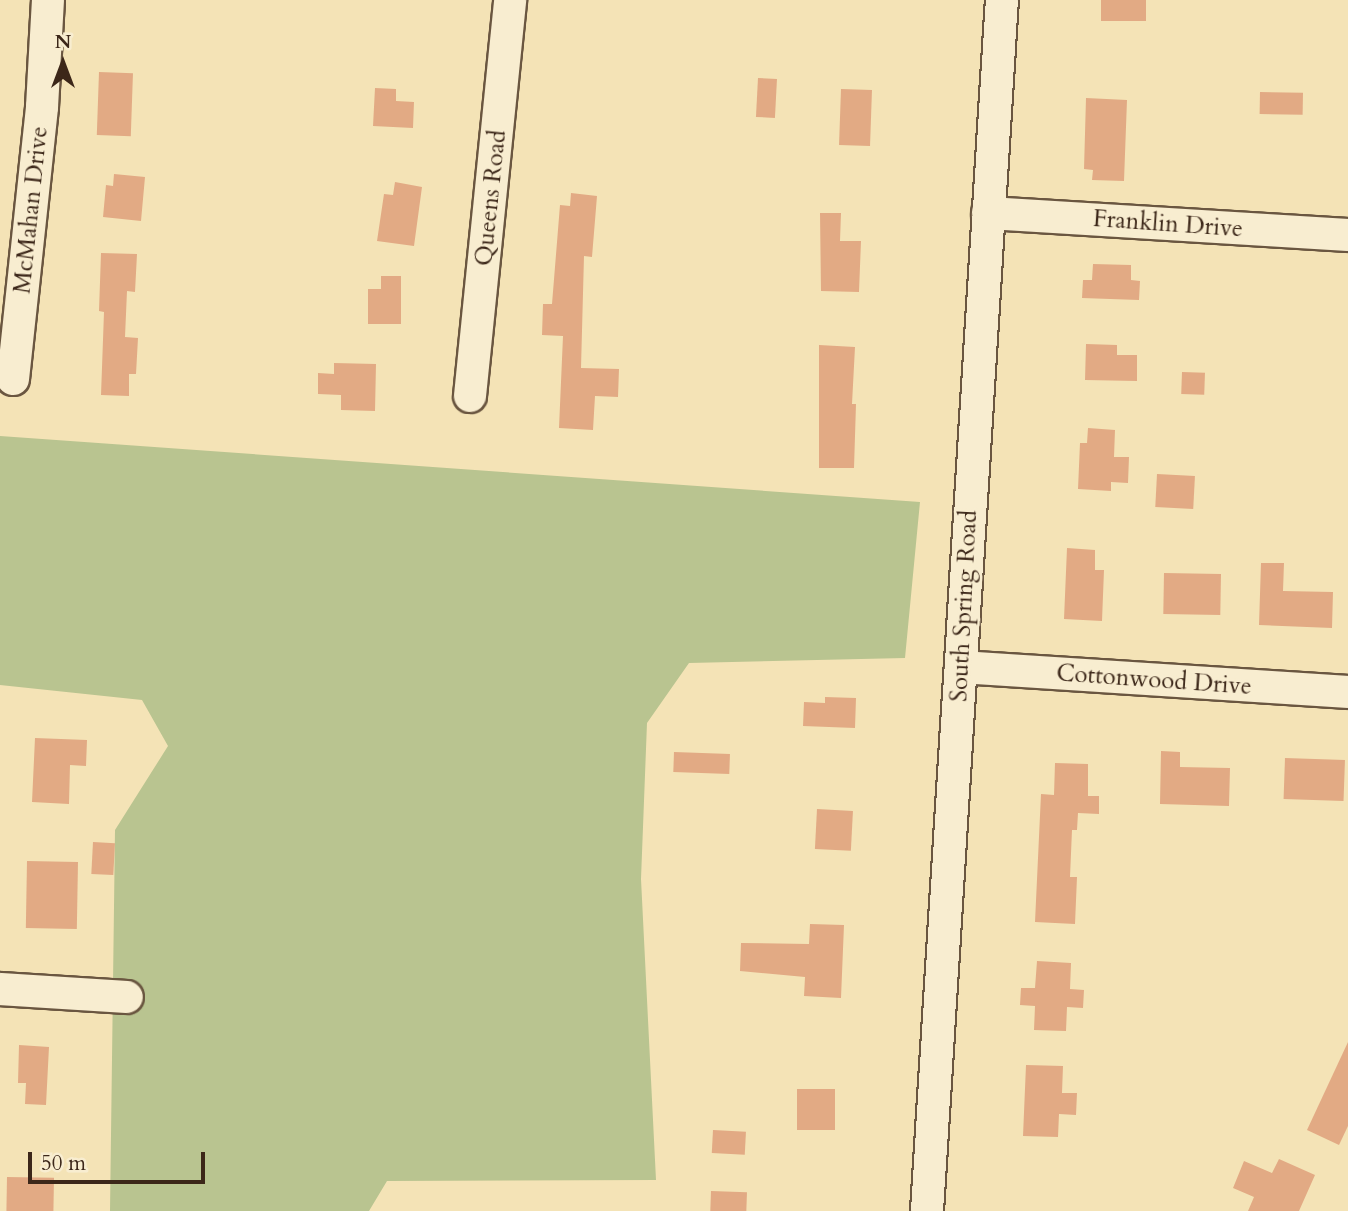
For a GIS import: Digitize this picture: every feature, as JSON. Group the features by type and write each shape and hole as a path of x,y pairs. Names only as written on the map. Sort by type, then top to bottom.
{"street":[{"name":"McMahan Drive","path":"13,379 42,107 48,0"},
{"name":"Queens Road","path":"470,396 510,0"},
{"name":"South Spring Road","path":"927,1211 1002,0"},
{"name":"Franklin Drive","path":"988,213 1348,235"},
{"name":"Cottonwood Drive","path":"961,667 1348,692"},
{"path":"0,989 127,997"}],"green space":[{"path":"0,436 920,502 905,658 689,663 647,723 641,879 656,1180 387,1181 369,1211 110,1211 115,830 168,746 142,700 0,685"}],"building":[{"path":"1101,0 1146,0 1146,21 1101,21"},
{"path":"99,72 133,73 131,136 97,135"},
{"path":"758,78 777,79 775,118 756,117"},
{"path":"375,88 396,89 396,101 414,102 413,128 373,126"},
{"path":"841,89 872,90 870,146 839,145"},
{"path":"1260,92 1303,93 1303,115 1260,114"},
{"path":"1086,98 1127,100 1124,181 1092,180 1093,170 1084,169"},
{"path":"114,174 145,177 141,221 103,217 106,185 113,186"},
{"path":"395,182 422,187 414,246 377,241 384,194 393,195"},
{"path":"571,193 597,196 592,257 584,256 581,368 619,369 618,397 595,396 593,430 559,428 563,336 542,335 543,304 552,304 560,205 570,206"},
{"path":"820,213 841,213 840,241 861,241 859,292 821,291"},
{"path":"101,253 137,254 135,292 127,291 125,337 138,338 136,374 129,374 129,396 101,395 104,312 99,311"},
{"path":"1093,264 1131,265 1131,280 1140,281 1139,300 1082,298 1083,280 1092,280"},
{"path":"381,276 401,276 401,324 368,324 368,289 381,289"},
{"path":"1086,344 1117,345 1117,355 1137,355 1137,381 1085,380"},
{"path":"819,345 855,347 852,404 856,404 854,468 819,468"},
{"path":"334,363 376,364 375,411 341,410 341,395 318,394 318,373 334,374"},
{"path":"1182,372 1205,373 1204,395 1181,394"},
{"path":"1088,428 1115,430 1114,457 1129,457 1128,483 1111,482 1111,491 1078,489 1080,443 1087,443"},
{"path":"1157,474 1195,476 1193,509 1155,507"},
{"path":"1067,548 1095,550 1095,570 1104,570 1102,621 1064,619"},
{"path":"1261,563 1284,563 1283,591 1333,592 1332,628 1259,625"},
{"path":"1164,573 1221,574 1220,615 1163,614"},
{"path":"825,697 856,698 855,728 803,726 804,702 825,703"},
{"path":"35,738 87,740 86,766 70,765 69,804 32,802"},
{"path":"1161,751 1180,752 1180,767 1230,768 1229,806 1160,804"},
{"path":"674,752 730,754 729,774 673,772"},
{"path":"1285,758 1345,760 1344,801 1284,799"},
{"path":"1055,763 1088,764 1088,796 1099,796 1099,814 1078,813 1077,830 1072,830 1070,877 1077,877 1075,924 1035,922 1041,794 1054,795"},
{"path":"817,809 853,811 851,851 815,849"},
{"path":"93,842 115,843 113,875 91,874"},
{"path":"27,861 78,862 77,929 26,928"},
{"path":"810,924 844,925 841,998 804,996 805,977 740,971 741,943 809,944"},
{"path":"1037,961 1071,963 1070,989 1084,990 1083,1008 1067,1007 1066,1031 1034,1030 1035,1006 1020,1005 1021,988 1035,988"},
{"path":"1348,1042 1348,1126 1339,1145 1307,1130"},
{"path":"19,1045 49,1047 46,1105 25,1104 26,1083 18,1083"},
{"path":"1026,1065 1063,1066 1062,1093 1077,1093 1076,1115 1059,1114 1058,1137 1023,1136"},
{"path":"797,1089 835,1089 835,1130 797,1130"},
{"path":"713,1130 746,1132 745,1155 712,1153"},
{"path":"1279,1159 1315,1175 1299,1211 1248,1211 1254,1197 1233,1188 1244,1161 1272,1173"},
{"path":"7,1177 54,1178 53,1211 6,1211"},
{"path":"711,1191 747,1192 746,1211 710,1211"}]}
